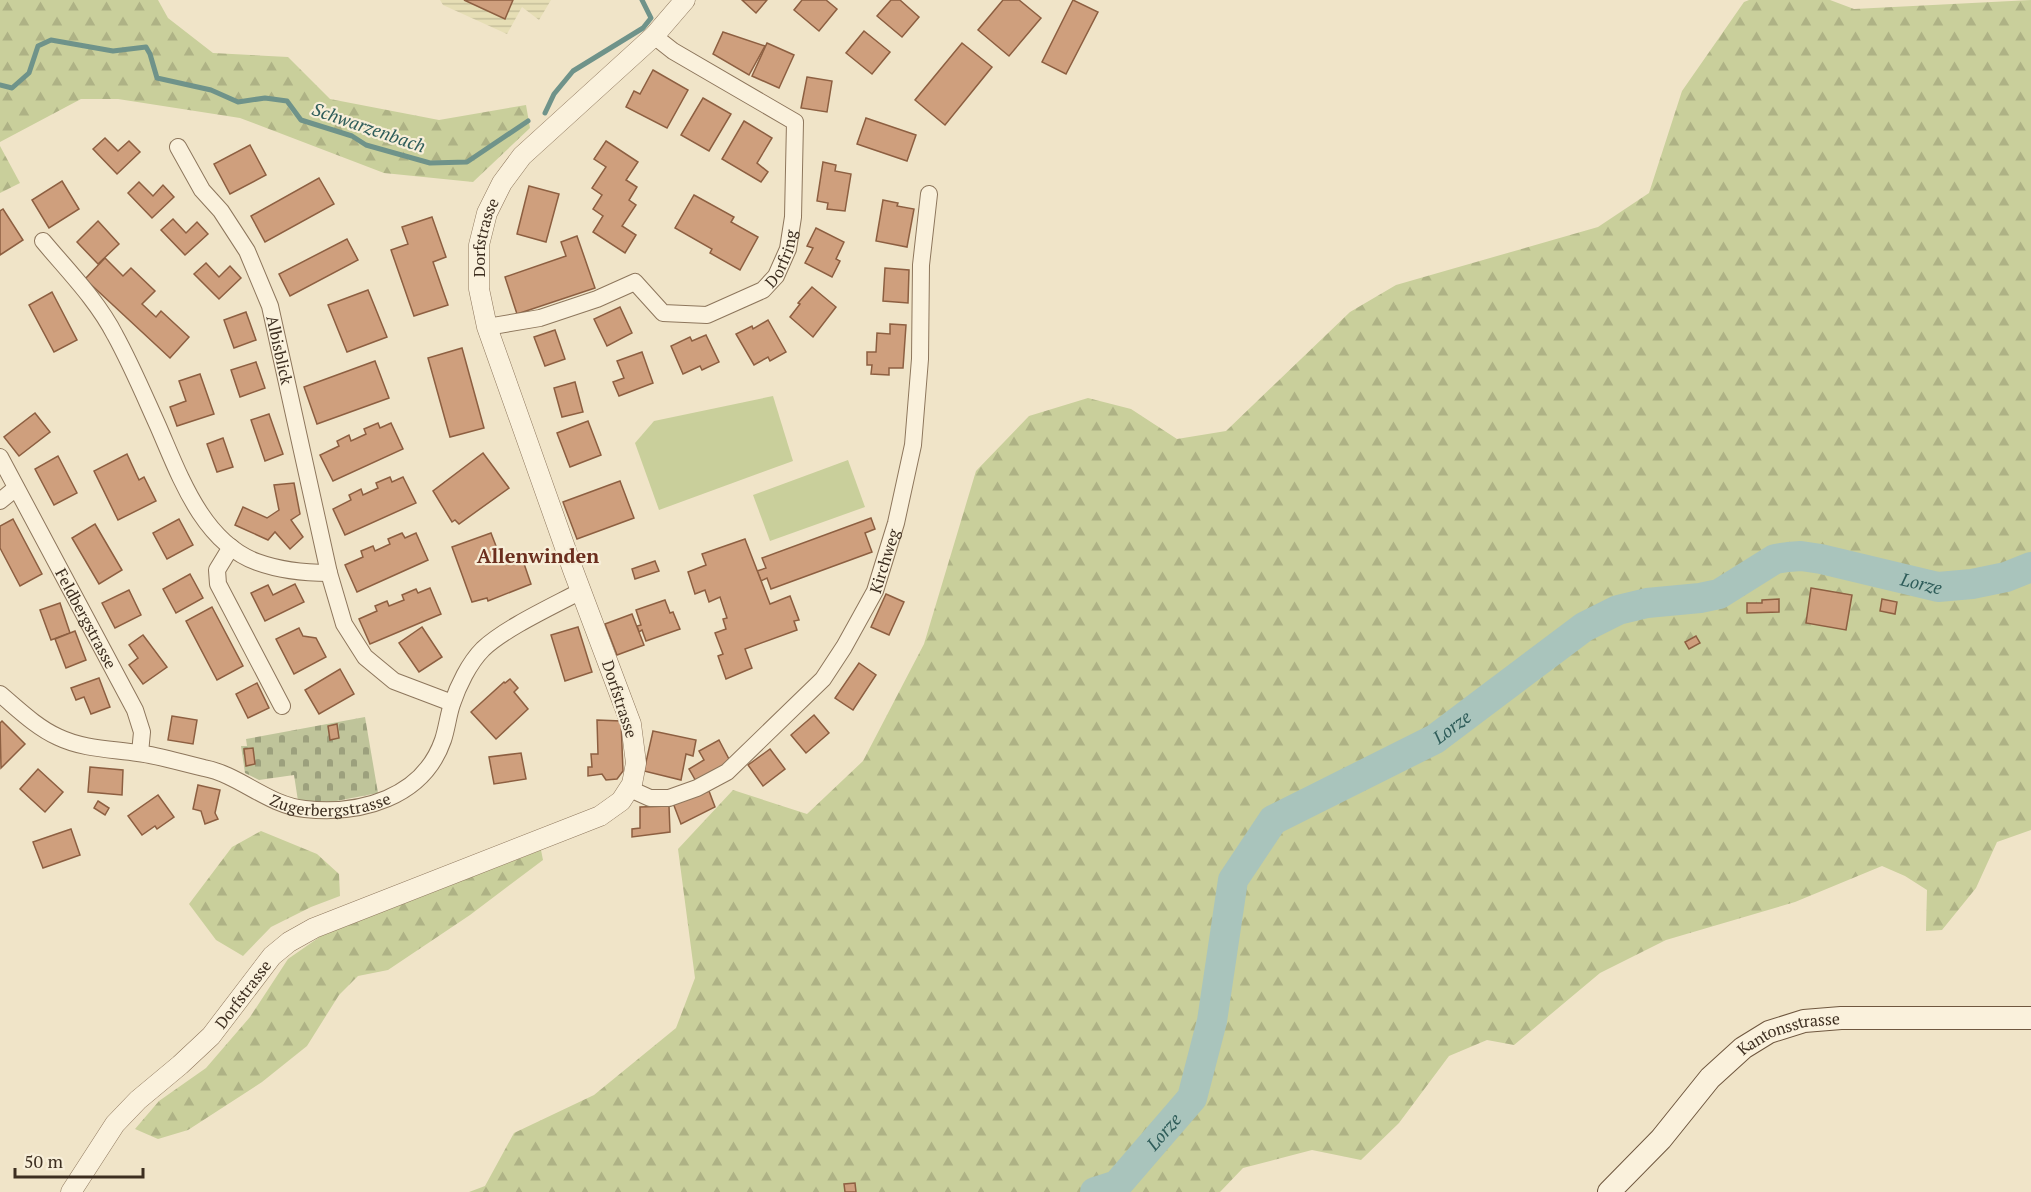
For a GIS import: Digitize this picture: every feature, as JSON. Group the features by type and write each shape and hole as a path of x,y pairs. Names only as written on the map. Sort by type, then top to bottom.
{"main road":[{"name":"Kantonsstrasse","path":"1609,1192 1661,1139 1710,1078 1743,1048 1769,1032 1804,1021 1841,1018 2031,1018"}],"street":[{"name":"Dorfstrasse","path":"71,1192 115,1124 138,1100 211,1036 272,956 289,942 314,928 600,816 617,805 630,789 636,763 631,724 487,327 479,289 479,245 487,213 502,183 522,156 654,36 686,0"},
{"name":"Dorfring","path":"487,327 540,318 597,299 635,282 663,313 707,315 763,290 776,276 788,249 793,217 795,122 673,51 654,36"},
{"name":"Albisblick","path":"178,147 202,190 221,211 247,251 270,306 329,573 344,624 365,657 394,681 452,703"},
{"name":"Kirchweg","path":"630,789 650,798 669,798 697,788 727,772 823,679 844,647 875,591 896,523 913,445 920,359 921,265 928,194"},
{"path":"43,241 91,298 114,331 186,490 206,522 231,547 256,562 307,573 329,573"},
{"name":"Feldbergstrasse","path":"0,457 135,710 142,732 140,753"},
{"path":"0,501 16,488"},
{"path":"231,547 217,570 218,584 282,706"},
{"name":"Zugerbergstrasse","path":"0,694 28,719 57,737 78,745 140,753 217,770 277,802 304,809 345,810 374,805 394,796 417,779 434,759 443,740 452,703 466,674 483,650 515,628 581,591"}],"shaded area":[{"path":"440,0 551,0 539,20 522,7 507,34 443,5"}],"green space":[{"path":"0,0 158,0 168,18 213,53 288,57 330,99 439,120 526,105 530,128 473,182 384,173 240,118 118,99 81,99 0,142"},
{"path":"1749,0 1830,0 1854,9 2031,0 2031,830 1997,842 1976,888 1942,930 1926,931 1927,890 1905,876 1882,866 1795,902 1666,940 1600,973 1514,1045 1487,1040 1449,1056 1399,1123 1361,1160 1312,1150 1243,1168 1220,1192 469,1192 485,1186 514,1133 594,1095 676,1028 695,978 678,849 733,790 807,814 863,761 924,644 976,471 1029,416 1088,398 1131,409 1177,439 1226,431 1350,312 1396,285 1598,227 1649,193 1682,91 1744,2"},
{"path":"0,146 20,183 0,193"},
{"path":"773,396 793,461 659,510 635,443 654,421"},
{"path":"848,460 865,507 770,541 753,495"},
{"path":"365,717 378,793 331,802 298,801 294,775 259,780 245,773 241,746 247,746 246,739"},
{"path":"261,831 317,854 339,874 340,896 311,907 271,927 243,956 216,940 189,904 232,847"},
{"path":"541,850 543,860 470,915 388,970 358,976 339,995 307,1046 262,1082 188,1130 158,1139 135,1129 159,1101 206,1068 250,1017 288,959 321,936"}],"building":[{"path":"464,0 513,0 505,19"},
{"path":"742,0 767,0 756,13"},
{"path":"802,0 826,0 837,9 819,31 794,10"},
{"path":"891,0 900,0 919,17 902,37 877,16"},
{"path":"1003,0 1019,0 1041,18 1009,56 978,30"},
{"path":"1073,0 1098,12 1066,74 1042,62"},
{"path":"864,31 890,52 872,74 846,53"},
{"path":"723,32 765,46 749,75 713,54"},
{"path":"767,43 794,55 779,88 752,76"},
{"path":"962,43 992,67 945,125 915,100"},
{"path":"653,70 688,90 667,128 626,107 634,91 640,94"},
{"path":"807,77 832,81 827,112 801,108"},
{"path":"703,98 731,114 709,151 681,135"},
{"path":"866,118 916,135 907,161 857,144"},
{"path":"744,121 772,138 757,163 768,172 761,182 722,159"},
{"path":"105,138 118,151 129,141 140,152 117,174 93,149"},
{"path":"606,141 638,162 626,180 637,187 629,200 636,205 622,226 636,235 625,253 593,232 603,216 593,209 602,195 592,188 606,167 594,159"},
{"path":"250,145 266,175 230,194 214,164"},
{"path":"823,162 836,165 835,171 851,174 845,211 827,209 828,203 817,201"},
{"path":"319,178 334,204 265,242 251,216"},
{"path":"62,181 79,209 49,228 32,200"},
{"path":"139,182 153,196 163,185 174,197 152,218 128,193"},
{"path":"529,186 559,194 546,242 517,234"},
{"path":"694,195 734,217 731,222 758,237 740,270 710,253 712,249 675,228"},
{"path":"883,200 898,203 897,206 914,209 907,247 876,241"},
{"path":"3,209 23,240 0,255 0,211"},
{"path":"432,217 446,257 433,262 448,305 414,316 391,250 408,244 402,227"},
{"path":"173,219 186,233 197,222 208,234 185,255 161,230"},
{"path":"98,221 119,244 98,264 77,242"},
{"path":"816,228 844,242 836,259 840,261 832,277 805,263 813,248 807,246"},
{"path":"577,236 595,288 517,314 505,277 566,256 561,242"},
{"path":"347,239 358,260 290,296 279,274"},
{"path":"105,258 123,276 131,268 155,291 142,304 156,317 161,311 189,337 170,358 85,279"},
{"path":"206,263 219,277 230,266 241,278 219,299 194,274"},
{"path":"885,268 909,270 908,303 883,301"},
{"path":"812,287 836,307 813,337 790,317 800,304 798,303"},
{"path":"368,290 387,337 347,352 328,305"},
{"path":"52,292 77,340 54,352 29,305"},
{"path":"620,307 632,333 607,346 594,319"},
{"path":"246,312 256,340 234,348 224,320"},
{"path":"768,320 786,352 770,361 768,357 754,365 736,334 752,326 753,329"},
{"path":"890,324 906,325 903,368 889,368 889,375 871,374 872,365 867,365 867,352 876,352 877,333 890,334"},
{"path":"555,330 565,359 545,366 534,337"},
{"path":"706,335 719,362 702,370 700,366 683,374 671,346 690,337 692,341"},
{"path":"462,348 484,428 450,437 428,358"},
{"path":"642,352 653,383 619,396 613,382 624,378 617,361"},
{"path":"375,361 389,398 317,424 304,387"},
{"path":"256,362 265,388 240,397 231,370"},
{"path":"200,374 214,414 177,426 170,407 186,401 179,381"},
{"path":"575,382 583,412 562,417 554,388"},
{"path":"35,413 50,432 19,456 4,437"},
{"path":"269,414 283,454 265,461 251,420"},
{"path":"588,421 601,455 570,467 557,433"},
{"path":"378,423 380,428 391,423 403,449 333,481 320,455 339,446 337,441 349,435 351,441 366,434 364,429"},
{"path":"223,438 233,467 217,472 207,444"},
{"path":"483,453 509,488 459,524 455,520 452,522 433,491"},
{"path":"127,454 139,480 144,477 156,501 118,520 94,471"},
{"path":"58,456 77,493 54,505 35,469"},
{"path":"390,477 392,482 403,477 416,503 345,535 333,509 351,500 349,495 361,489 363,495 378,488 376,483"},
{"path":"620,481 634,518 577,539 563,502"},
{"path":"294,483 300,514 291,520 303,537 290,549 275,532 268,540 235,525 243,507 267,518 279,510 274,485"},
{"path":"871,518 875,529 865,533 872,552 771,589 767,578 761,581 757,571 766,568 762,558"},
{"path":"13,519 42,574 20,586 0,548 0,526"},
{"path":"179,519 193,545 167,559 153,533"},
{"path":"95,524 122,570 99,584 72,538"},
{"path":"402,533 405,538 416,533 428,560 357,592 345,565 363,557 361,551 373,546 375,551 390,544 388,539"},
{"path":"491,533 501,559 520,552 531,584 488,601 487,598 472,602 452,547"},
{"path":"745,539 770,604 790,596 799,620 794,621 797,630 745,649 752,668 726,679 718,656 723,654 715,633 726,629 723,619 727,618 720,597 709,602 705,590 695,594 688,572 706,565 702,554"},
{"path":"655,561 659,571 635,579 632,569"},
{"path":"190,574 203,598 176,613 163,589"},
{"path":"295,584 304,602 265,621 251,593 268,585 273,595"},
{"path":"430,588 441,614 370,644 359,619 377,611 375,606 387,601 389,606 404,600 402,595 416,589 418,593"},
{"path":"1811,588 1852,595 1846,630 1806,623"},
{"path":"129,590 141,615 115,628 102,603"},
{"path":"886,594 904,602 889,635 871,627"},
{"path":"1779,599 1779,612 1747,613 1747,603 1762,603 1762,600"},
{"path":"1882,599 1897,602 1895,614 1880,611"},
{"path":"665,600 680,629 646,641 642,630 639,632 637,626 641,625 636,610"},
{"path":"60,603 70,633 51,640 40,610"},
{"path":"212,607 243,666 217,680 186,621"},
{"path":"632,614 644,645 617,655 605,624"},
{"path":"422,627 442,657 419,672 399,643"},
{"path":"578,627 592,672 565,681 551,635"},
{"path":"299,628 303,636 316,638 326,657 294,674 276,639"},
{"path":"75,631 86,660 66,668 55,639"},
{"path":"143,635 167,667 143,684 129,665 138,658 129,645"},
{"path":"1696,636 1700,643 1689,649 1685,642"},
{"path":"859,663 876,675 853,710 835,698"},
{"path":"340,669 354,694 319,714 305,690"},
{"path":"99,678 110,707 91,714 84,697 76,700 71,688"},
{"path":"510,679 518,688 514,692 528,709 496,739 471,712"},
{"path":"257,683 269,708 248,718 236,694"},
{"path":"814,715 829,733 806,753 791,735"},
{"path":"172,716 197,720 193,744 168,740"},
{"path":"597,720 621,721 623,771 617,779 606,780 602,774 588,776 588,767 592,767 591,754 598,754"},
{"path":"2,721 25,744 1,768 0,723"},
{"path":"337,724 339,738 330,740 328,726"},
{"path":"653,731 696,740 693,756 686,754 681,780 644,771"},
{"path":"719,740 731,763 697,783 689,769 704,760 699,751"},
{"path":"253,748 255,764 246,766 244,749"},
{"path":"770,749 785,769 763,786 748,765"},
{"path":"521,753 526,779 494,784 489,757"},
{"path":"90,767 123,770 122,795 88,792"},
{"path":"38,769 63,792 45,812 20,789"},
{"path":"198,785 220,790 215,813 218,819 205,824 201,811 193,809"},
{"path":"709,791 715,807 681,824 673,803"},
{"path":"158,795 174,817 157,829 155,826 142,835 128,816"},
{"path":"98,801 109,808 105,815 94,808"},
{"path":"669,806 670,832 632,837 632,829 640,828 640,807"},
{"path":"71,829 80,855 43,868 33,842"},
{"path":"855,1183 856,1192 845,1192 844,1184"}],"waterway":[{"name":"Schwarzenbach","path":"545,113 554,94 573,71 643,28 651,18 642,0"},
{"name":"Schwarzenbach","path":"0,85 12,88 29,73 38,46 51,40 113,51 146,47 157,78 211,90 238,102 265,98 287,101 301,120 352,136 366,145 430,163 467,162 528,121"},
{"name":"Lorze","path":"1095,1192 1117,1185 1192,1098 1212,1021 1233,880 1273,820 1435,739 1584,627 1618,610 1647,603 1719,594 1775,559 1788,557 1821,559 1938,587 1972,584 2006,577 2031,567"}],"district":[{"name":"Allenwinden","path":"538,555"}]}
